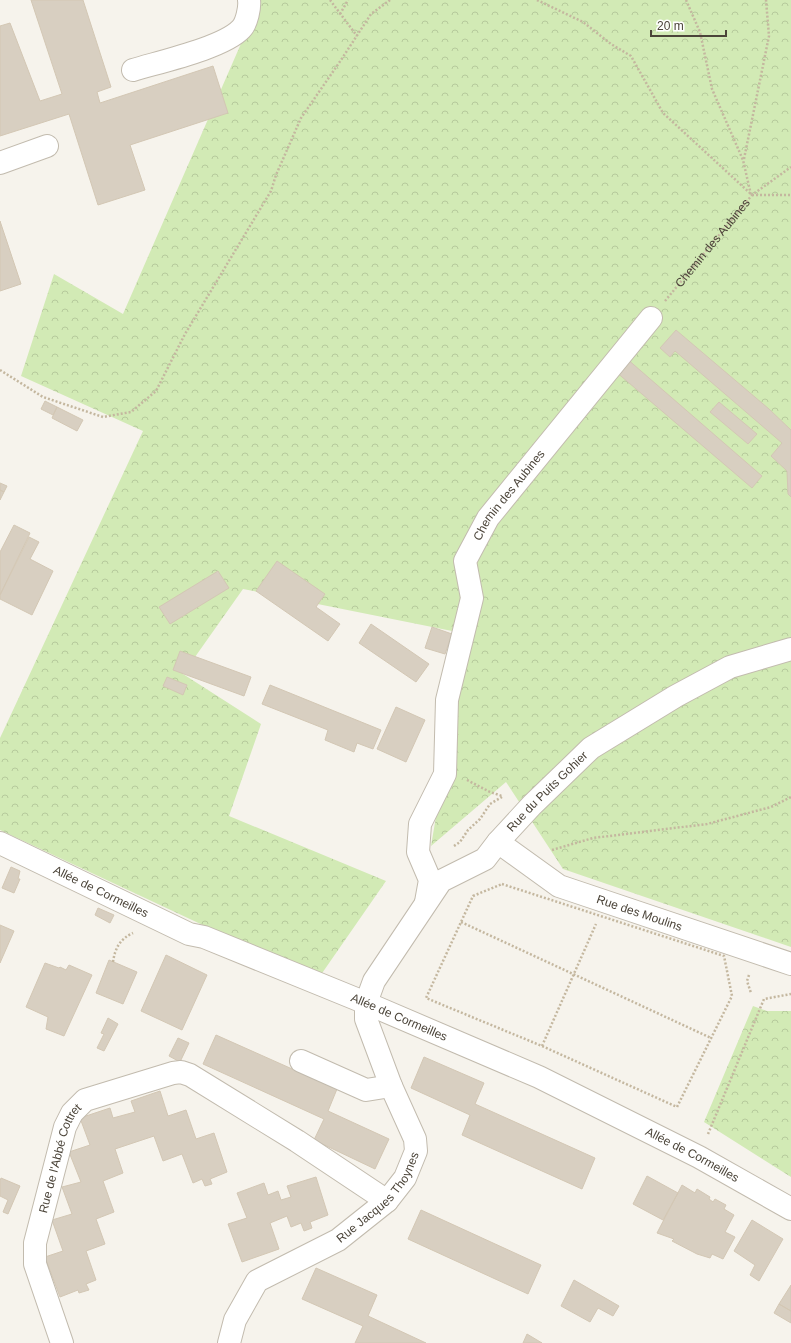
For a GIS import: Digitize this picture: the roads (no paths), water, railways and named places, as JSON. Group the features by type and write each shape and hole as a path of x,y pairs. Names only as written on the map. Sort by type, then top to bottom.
{"street":[{"path":"133,70 212,46 230,37 242,28 250,8 249,0"},
{"path":"0,163 47,146"},
{"name":"Chemin des Aubines","path":"426,903 430,880 418,852 420,824 445,774 447,700 472,598 465,561 488,518 651,318"},
{"name":"Rue du Puits Gohier","path":"366,1003 374,981 441,881 486,859 498,842 530,807 591,748 676,696 730,667 791,648"},
{"name":"Rue des Moulins","path":"498,842 559,886 791,964"},
{"name":"Allée de Cormeilles","path":"0,843 189,934 204,937 366,1003 539,1077 699,1157 791,1209"},
{"name":"Rue Jacques Thoynes","path":"229,1343 235,1320 257,1281 338,1240 387,1201 405,1178 416,1151 415,1139 391,1086 366,1019 366,1003"},
{"path":"301,1062 366,1090 391,1086"},
{"name":"Rue de l'Abbé Cottret","path":"62,1343 35,1264 35,1242 65,1127 72,1113 85,1100 173,1073 180,1072 190,1075 297,1140 387,1201"}]}
